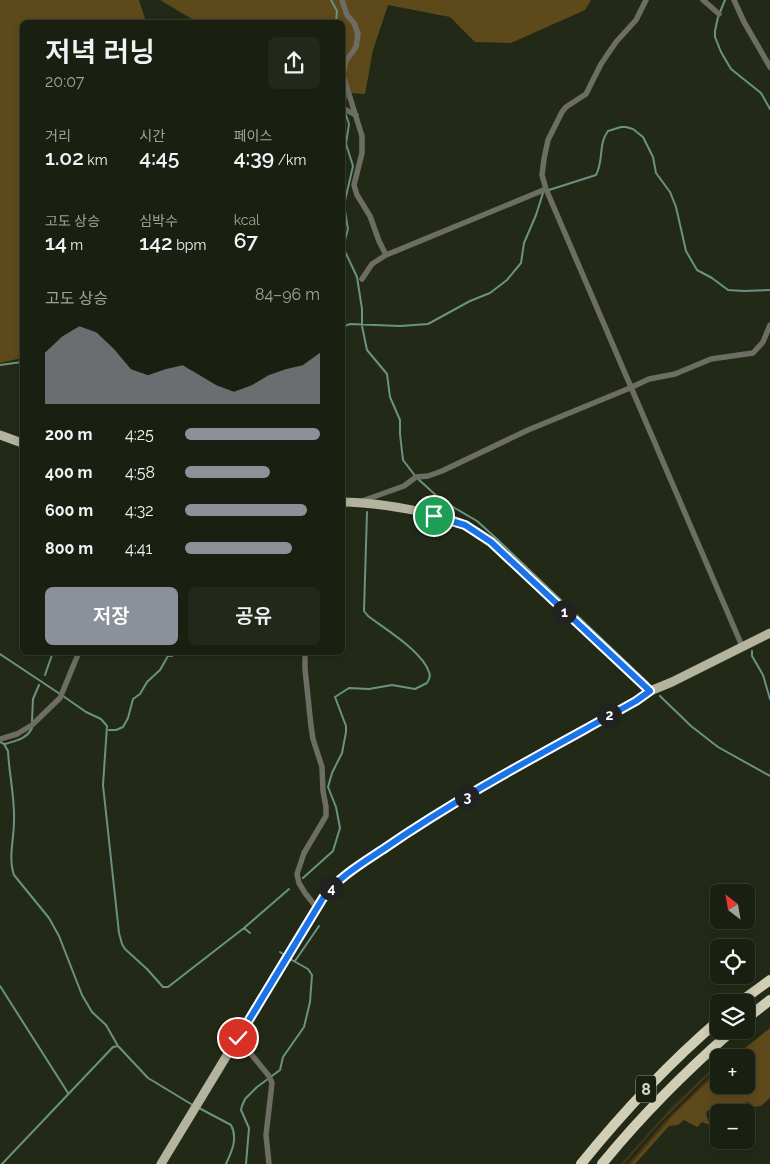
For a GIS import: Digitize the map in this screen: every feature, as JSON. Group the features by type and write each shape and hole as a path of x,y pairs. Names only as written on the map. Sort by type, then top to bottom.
{"highway":[{"path":"751,994 770,980"},
{"path":"755,1012 770,1000"},
{"name":"8","path":"581,1164 626,1109 658,1076 710,1028"},
{"name":"8","path":"602,1164 639,1120 670,1088 723,1039"}],"main road":[{"path":"0,435 20,442"},
{"path":"345,505 357,502 382,505 465,525 497,548 650,691"},
{"path":"161,1164 326,893 335,884 410,831 650,691 770,633"}],"street":[{"path":"342,0 347,15 354,23 358,34 356,47 345,66"},
{"path":"646,0 636,20 616,42 601,64 586,94 566,107 557,120 548,140 542,175 546,189 630,388 742,646"},
{"path":"703,0 718,14"},
{"path":"734,0 744,22 770,67"},
{"path":"345,81 362,136 358,170 354,185 355,190 370,216 378,241 386,255"},
{"path":"345,110 357,116"},
{"path":"362,279 372,264 386,255 546,189"},
{"path":"357,502 404,486 416,477 432,475 528,430 649,379 676,374 711,359 753,352 763,342 770,325"},
{"path":"0,738 17,734 32,725 60,698 78,655"},
{"path":"305,655 311,726 322,767 326,816 304,853 297,874 299,883 317,908"},
{"path":"238,1038 270,1077 272,1086 266,1135 269,1164"}],"shaded area":[{"path":"0,0 139,0 145,20 20,20 20,358 0,363"},
{"path":"160,0 591,0 585,10 511,43 475,42 450,17 388,5 373,50 365,94 351,93 345,102 345,20 194,20"},
{"path":"770,1028 770,1098 761,1106 755,1107 755,1104 750,1104 749,1102 740,1104 710,1104 710,1110 707,1111 706,1114 710,1125 702,1122 697,1127 684,1120 678,1125 669,1126 635,1164 631,1164 674,1114 710,1080 710,1094 755,1094 755,1049 744,1049"},
{"path":"710,1071 710,1074 656,1127 624,1164 621,1164 670,1109"},
{"path":"710,1077 710,1080 674,1114 631,1164 628,1164 666,1120"}],"waterway":[{"path":"331,0 337,11 336,20"},
{"path":"725,0 715,31 715,37 721,52 731,69 761,93 770,109"},
{"path":"345,112 349,124 346,144 353,166 345,201"},
{"path":"549,190 596,175 600,164 603,141 608,131 621,127 633,129 643,137 653,157 656,173 670,192 676,207 686,251 697,270 728,290 770,290"},
{"path":"345,326 350,324 400,326 428,324 470,301 490,293 507,280 521,263 524,243 543,193"},
{"path":"345,211 348,229 345,240"},
{"path":"345,251 357,277 362,309 362,326 367,350 387,374 390,397 400,420 403,460 416,477 441,500 477,521 498,540 648,683"},
{"path":"0,365 20,362"},
{"path":"303,878 333,851 340,828 336,807 328,787 332,773 342,753 346,732 346,726 335,697 349,688 369,689 392,685 415,689 427,683 430,676 425,664 411,648 364,611 367,512"},
{"path":"752,651 752,656 763,675 770,699"},
{"path":"0,654 60,694"},
{"path":"45,675 52,655"},
{"path":"109,730 123,727 128,718 133,699 140,694 147,682 160,670 168,656 173,655"},
{"path":"32,721 33,699 39,685"},
{"path":"63,696 86,712 101,719 107,726 103,785 119,933 125,949 163,987 168,987 244,928 250,933"},
{"path":"660,696 691,726 718,747 770,776"},
{"path":"5,744 24,737 32,728"},
{"path":"0,742 4,744 8,751 13,795 14,821 11,855 14,875 49,918 59,936 82,995 92,1012 106,1025 118,1046 148,1078 191,1104"},
{"path":"244,928 289,889"},
{"path":"295,961 319,926"},
{"path":"246,1164 249,1128 241,1110 242,1106 245,1099 257,1087 280,1070 283,1057 304,1027 310,1002 312,975 308,969 290,959"},
{"path":"0,986 68,1093"},
{"path":"2,1164 113,1047 118,1046"},
{"path":"199,1108 231,1125 234,1140 226,1164"}],"route":[{"path":"238,1038 326,893 335,884 410,831 511,771 636,701 650,691 491,542 465,525 434,516"}]}
